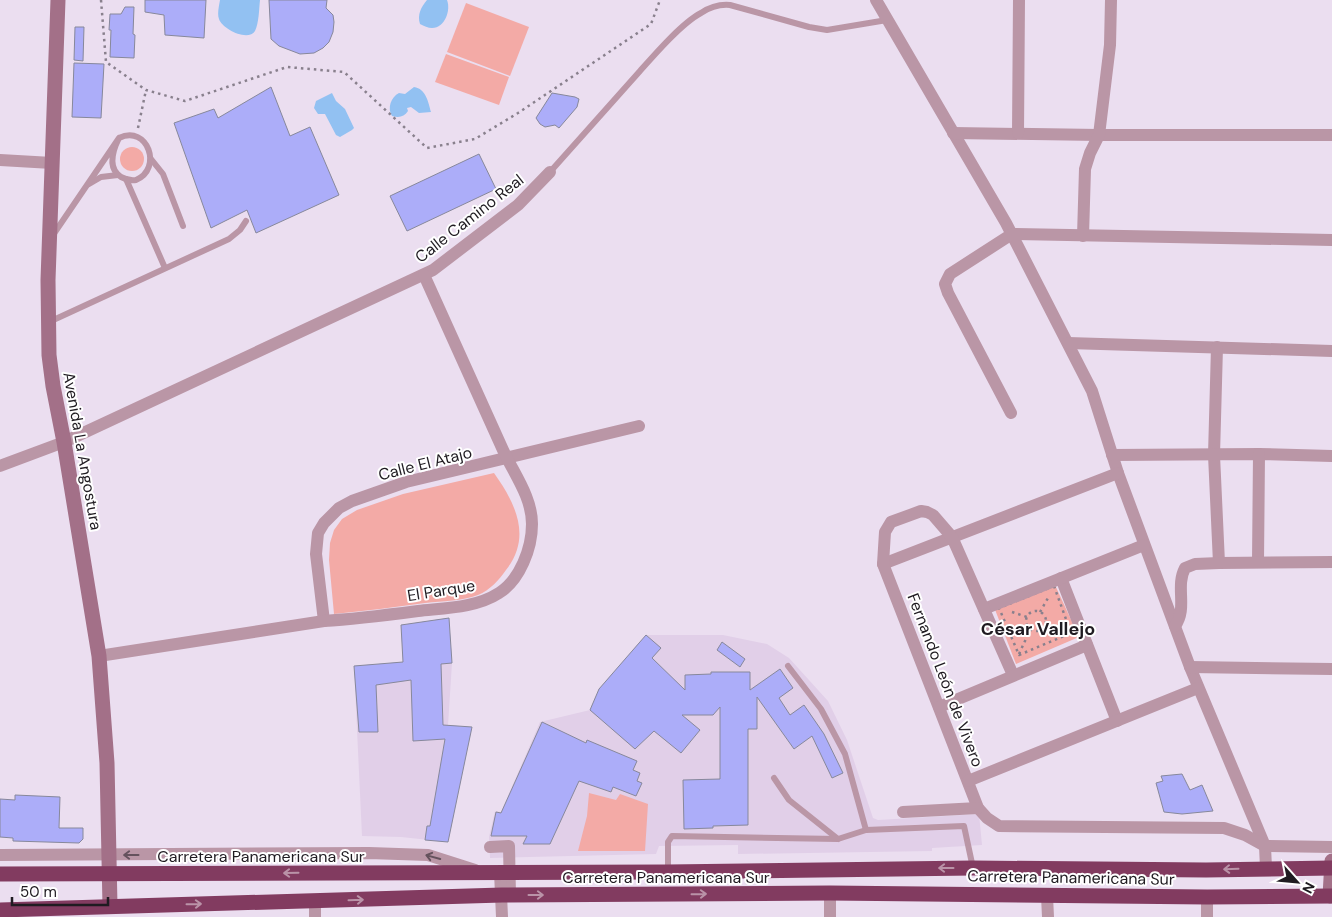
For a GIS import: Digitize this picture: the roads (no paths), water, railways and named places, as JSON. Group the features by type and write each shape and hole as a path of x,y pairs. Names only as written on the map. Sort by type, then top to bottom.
{"highway":[{"name":"Carretera Panamericana Sur","path":"0,874 668,872 973,868 1206,870 1332,868"},
{"name":"Carretera Panamericana Sur","path":"0,910 506,895 830,893 1207,897 1331,896"}],"street":[{"name":"Avenida La Angostura","path":"58,0 50,239 49,355 99,656 107,764 110,906"},
{"path":"876,0 1012,234 1092,391 1118,473 1190,667 1265,846 1266,868"},
{"path":"1018,133 1019,0"},
{"path":"1083,236 1085,169 1099,135 1110,45 1111,0"},
{"path":"953,133 1332,135"},
{"path":"0,160 52,163"},
{"name":"Calle Camino Real","path":"0,466 64,442 433,270 518,204 550,172"},
{"path":"1011,413 945,284 950,274 1012,234 1332,240"},
{"name":"El Parque","path":"99,656 324,621 464,605 500,593 520,570 530,542 532,524 526,493 507,459 424,274"},
{"path":"1068,343 1332,351"},
{"path":"1217,348 1214,455 1219,563"},
{"name":"Calle El Atajo","path":"324,621 316,554 318,533 332,515 352,501 406,482 639,426"},
{"path":"1112,455 1259,454 1332,456"},
{"path":"1258,562 1259,454"},
{"path":"1013,676 952,537 933,515 921,511 891,522 885,532 883,564 952,537 1118,473"},
{"path":"984,609 1144,545"},
{"path":"1175,626 1182,610 1181,576 1185,568 1195,564 1219,563 1332,562"},
{"name":"Fernando León de Vivero","path":"883,564 978,808"},
{"path":"1061,578 1117,721"},
{"path":"939,707 1087,645"},
{"path":"1190,667 1332,669"},
{"path":"968,781 1198,688"},
{"path":"903,812 978,808 987,818 999,826 1224,828 1245,835 1265,846 1332,847"},
{"path":"490,847 509,846 505,872 506,895 502,917"},
{"path":"0,855 369,853 428,855 479,872"},
{"path":"1331,896 1332,861"},
{"path":"830,893 830,917"},
{"path":"1048,896 1048,917"},
{"path":"1207,897 1207,917"},
{"path":"315,901 315,917"}],"lane":[{"name":"Calle Camino Real","path":"550,172 657,52 688,22 705,10 722,4 730,5 808,27 827,30 887,20"},
{"path":"50,239 119,138 127,134 136,136 144,141 149,149 151,159 163,174 183,226"},
{"path":"119,138 112,158 113,167 118,175 134,180 142,176 148,168 151,159"},
{"path":"85,186 101,177 118,175"},
{"path":"126,179 165,268"},
{"path":"48,322 229,239 240,230 246,221"},
{"path":"788,666 820,709 845,754 866,830"},
{"path":"774,778 789,800 838,839"},
{"path":"668,872 668,842 672,836 838,839 866,830 964,826 973,868"}],"water":[{"path":"220,0 260,0 255,31 252,34 241,35 225,27 218,17"},
{"path":"427,0 447,0 446,18 437,27 429,28 420,24 420,11"},
{"path":"414,87 424,93 431,112 419,113 411,107 407,108 408,111 403,116 392,116 390,106 394,97 399,93 405,94"},
{"path":"332,93 336,101 345,109 354,128 340,137 336,135 325,114 318,114 314,108 316,101"}],"district":[{"name":"César Vallejo","path":"1038,629"}]}
